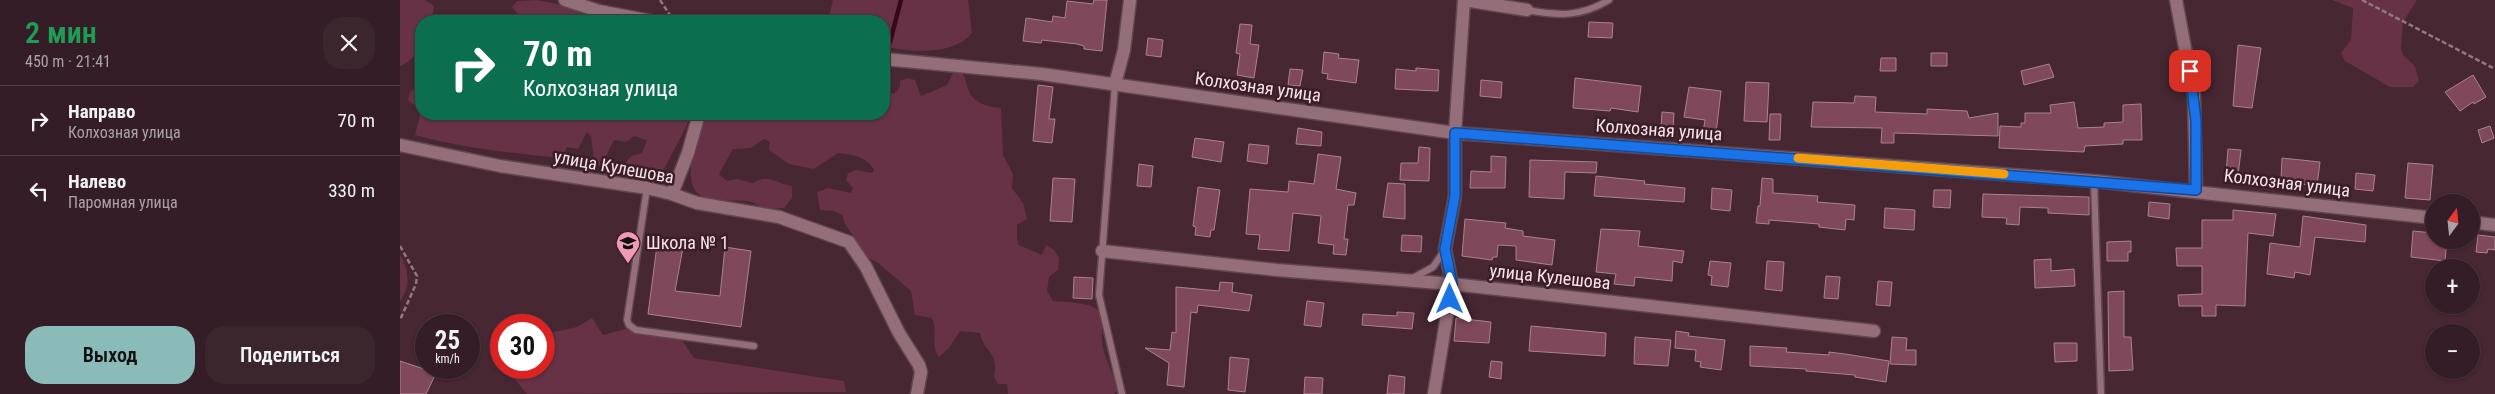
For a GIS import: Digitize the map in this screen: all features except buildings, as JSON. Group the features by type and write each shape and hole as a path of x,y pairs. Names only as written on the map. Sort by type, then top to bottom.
{"street":[{"path":"566,0 599,11 620,15"},
{"path":"1115,84 1124,50 1130,0"},
{"path":"1434,394 1452,284 1445,249 1455,196 1455,133 1464,0 1527,10"},
{"path":"2176,0 2194,96 2196,190"},
{"name":"Колхозная улица","path":"890,60 1042,74 1455,133 2094,181 2196,190 2425,217"},
{"path":"672,194 688,153 697,120"},
{"name":"улица Кулешова","path":"400,144 500,166 647,188 697,203 779,217 849,242 866,267 899,332 919,365 921,372 917,394"},
{"path":"2480,223 2495,225"},
{"name":"улица Кулешова","path":"1102,251 1277,270 1452,284 1874,331"}],"lane":[{"path":"1527,10 1567,14 1589,11 1609,0"},
{"path":"1115,84 1099,295 1122,394"},
{"path":"2094,181 2102,394"},
{"path":"647,188 627,320 629,325 636,330 754,346"},
{"path":"1407,280 1427,272 1437,262 1445,249"}],"path":[{"path":"660,0 670,15"},
{"path":"2362,0 2495,69"},
{"path":"400,246 417,276 416,284 400,320"}],"shaded area":[{"path":"400,0 425,0 434,6 432,15 415,15 415,54 407,63 400,66"},
{"path":"537,0 557,4 585,15 517,15 512,7 517,1"},
{"path":"833,0 968,0 972,33 963,41 943,49 931,51 907,50 890,48 890,15 829,15"},
{"path":"2332,0 2417,0 2403,22 2401,48 2403,55 2415,66 2419,81 2413,87 2390,87 2345,61 2341,53 2351,40 2353,8"},
{"path":"961,72 971,95 978,102 987,106 1001,108 1003,155 1013,174 1012,188 1023,203 1027,219 1017,225 1019,245 1042,255 1046,245 1054,250 1059,258 1058,270 1049,277 1047,291 1053,301 1086,305 1097,309 1100,313 1103,347 1118,389 1114,394 1008,394 1007,384 998,384 994,377 995,362 980,333 960,331 949,348 939,357 934,343 934,323 932,318 915,315 911,291 877,262 868,258 845,224 842,215 834,211 820,210 817,192 828,188 851,193 853,188 846,180 848,173 856,170 872,173 874,170 871,165 863,159 838,153 814,169 789,164 769,150 770,142 764,139 751,148 733,149 719,174 727,181 737,179 753,183 758,180 768,179 792,186 792,198 784,208 763,208 749,201 713,199 702,196 695,190 691,181 692,158 702,120 890,120 890,92 894,94 900,87 900,81 908,78 915,80 921,96 947,85 953,73"},
{"path":"411,90 415,91 415,106 408,100"},
{"path":"419,120 688,120 663,171 627,175 614,174 616,163 625,164 631,156 642,153 647,140 634,136 626,142 614,140 602,165 595,167 591,137 587,132 578,149 567,147 561,158 469,147 415,135"},
{"path":"400,255 408,278 406,290 400,301"},
{"path":"592,318 603,335 629,328 679,336 694,358 844,381 846,392 527,394 515,379 555,379 555,332 577,327"}],"waterway":[{"path":"890,42 901,0"}],"slow traffic":[{"path":"1798,158 2004,174"}],"place":[{"name":"Школа № 1","path":"628,264"}],"route":[{"path":"1450,299 1452,284 1445,249 1455,196 1455,133 2196,190 2196,121 2190,71"}]}
